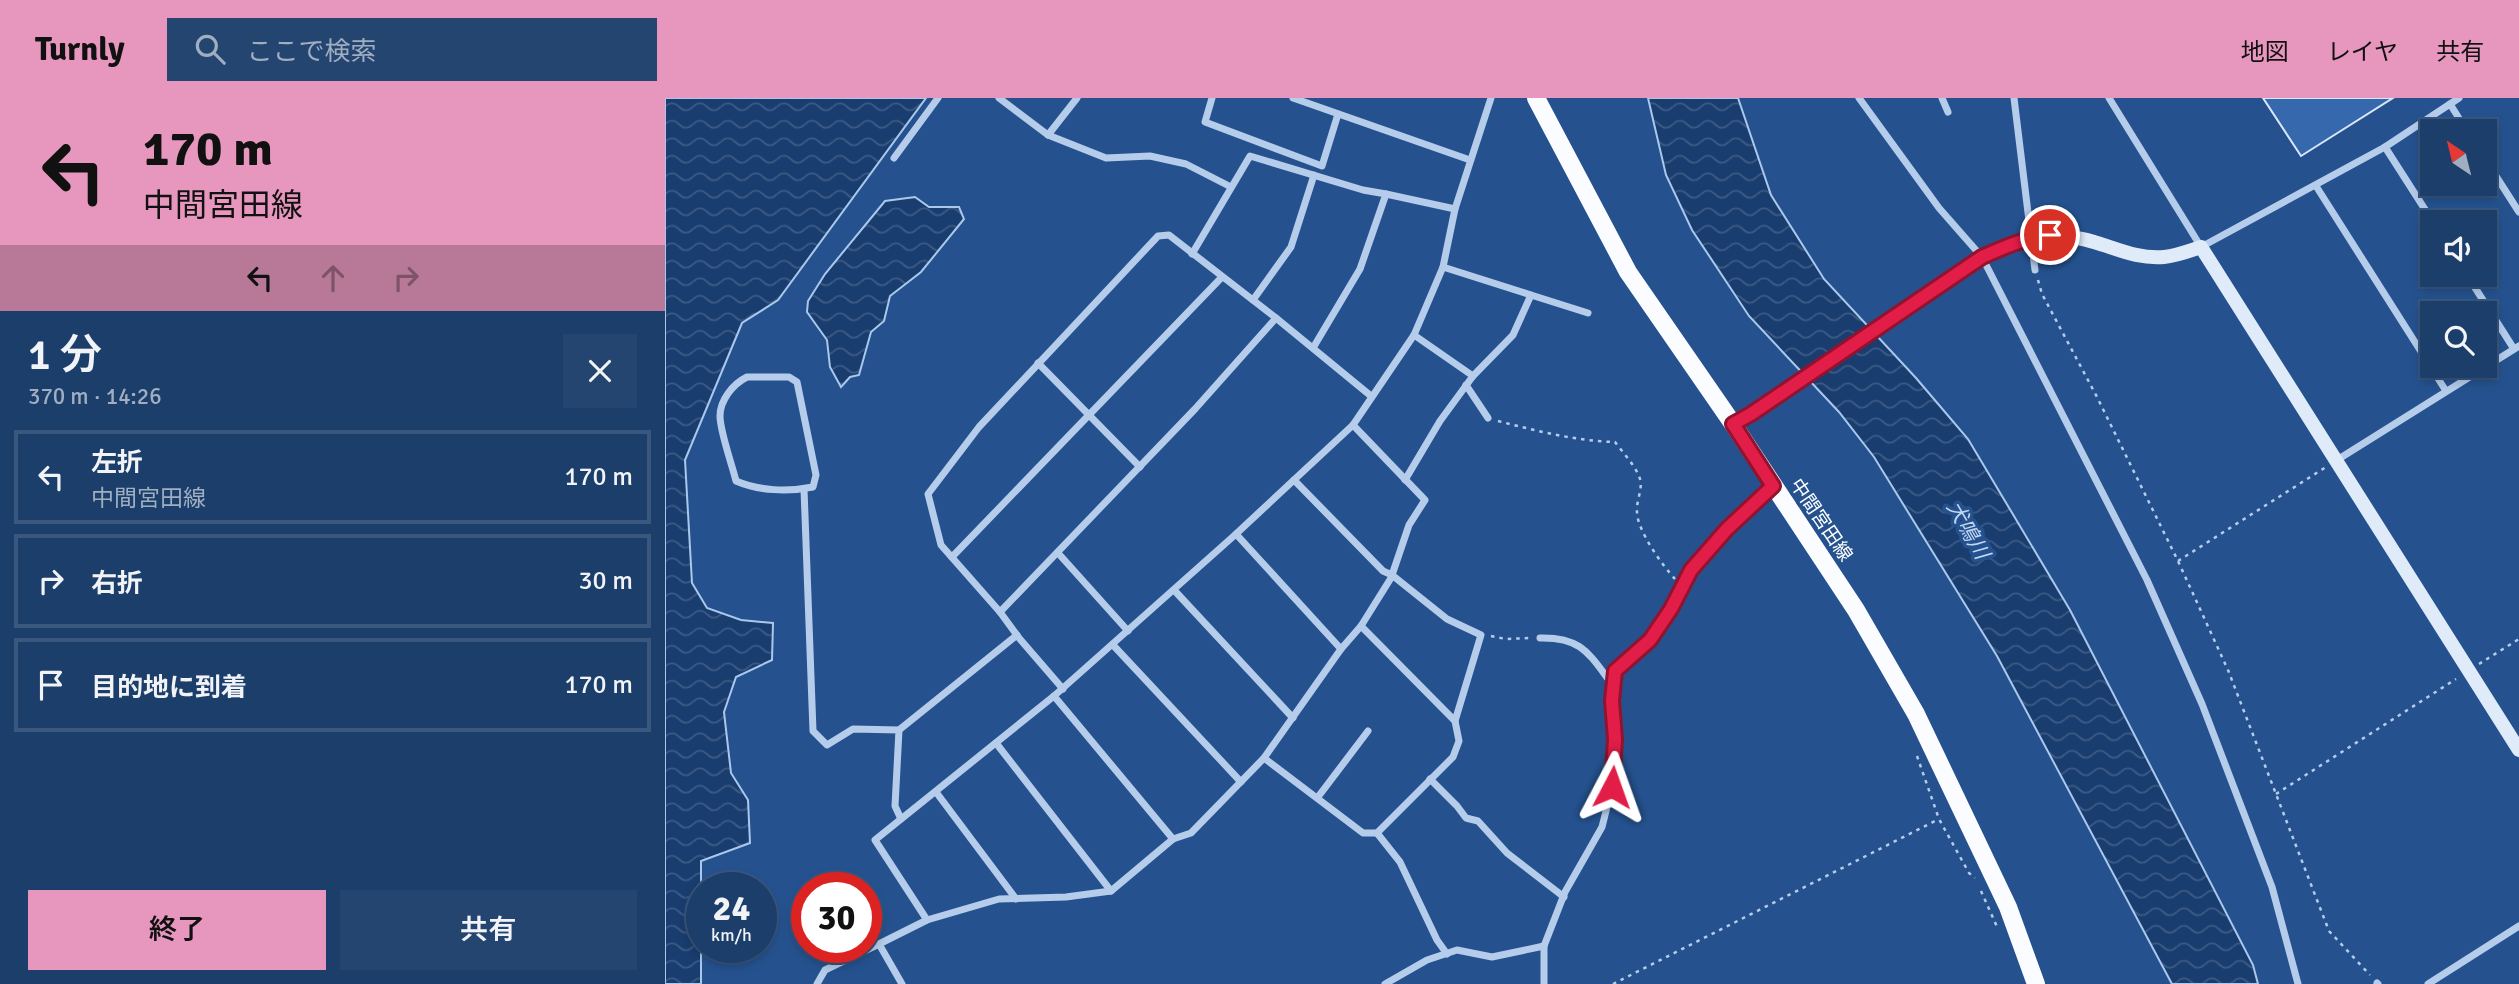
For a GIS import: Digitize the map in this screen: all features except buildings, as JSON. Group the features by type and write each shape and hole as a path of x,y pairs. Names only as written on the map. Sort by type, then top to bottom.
{"main road":[{"name":"中間宮田線","path":"1536,98 1628,272 1856,610 1916,714 2007,906 2036,984"}],"street":[{"path":"894,158 938,98"},
{"path":"999,98 1048,135 1107,158 1150,156 1186,164 1231,187"},
{"path":"1048,135 1077,98"},
{"path":"1212,98 1205,122 1322,166 1338,114"},
{"path":"1293,98 1470,159"},
{"path":"1317,107 1321,98"},
{"path":"927,920 875,839 1063,689 1353,425 1414,335 1443,267 1455,209 1491,98"},
{"path":"1859,98 1939,208 1982,257 2141,568 2202,704 2272,887 2298,984"},
{"path":"1942,98 1948,113"},
{"path":"2014,98 2035,270"},
{"path":"2109,98 2519,750"},
{"path":"1733,424 1968,266 2007,245 2032,237 2074,237 2121,253 2146,257 2165,257 2201,247 2316,187 2385,147 2459,98"},
{"path":"2450,104 2459,119"},
{"path":"2385,147 2425,210"},
{"path":"1192,254 1250,156 1363,190 1455,209"},
{"path":"1253,300 1291,247 1314,176"},
{"path":"2497,178 2519,212"},
{"path":"2316,187 2446,391"},
{"path":"1313,348 1360,269 1386,194"},
{"path":"1063,689 941,545 928,494 979,427 1158,236 1169,235 1371,396"},
{"path":"1443,267 1588,313"},
{"path":"952,557 1222,277"},
{"path":"2337,460 2516,348 2475,287"},
{"path":"1405,480 1440,421 1466,385 1513,335 1531,295"},
{"path":"1000,612 1140,467 1276,318"},
{"path":"1414,335 1473,376"},
{"path":"1038,363 1140,467"},
{"path":"747,377 789,377 797,382 816,475 813,487 804,489 754,489 736,481 720,415 729,392 747,377"},
{"path":"1466,385 1488,418"},
{"path":"882,942 927,920 999,899 1066,897 1111,891 1173,839 1191,833 1264,758 1341,649 1361,626 1392,575 1409,525 1425,500 1353,425"},
{"path":"1264,758 1363,833 1377,833 1453,757 1459,741 1455,720 1481,635 1447,619 1392,575 1383,571 1294,480"},
{"path":"1544,984 1544,946 1564,897 1602,827 1612,787 1615,739 1612,684 1615,671 1650,640 1691,570 1727,529 1773,486"},
{"path":"804,489 813,731 827,745 853,729 899,730 1017,635"},
{"path":"1236,534 1341,649"},
{"path":"1058,553 1128,631"},
{"path":"1174,590 1293,718"},
{"path":"1361,626 1455,720"},
{"path":"1540,638 1558,637 1578,643 1612,684"},
{"path":"1113,645 1241,782"},
{"path":"1054,696 1173,839"},
{"path":"899,730 895,806 901,819"},
{"path":"1318,797 1368,731"},
{"path":"996,743 1111,891"},
{"path":"1430,779 1458,806 1466,818 1478,821 1507,853 1564,897"},
{"path":"936,792 1016,899"},
{"path":"1377,833 1400,862 1437,940 1447,954"},
{"path":"2428,984 2519,926"},
{"path":"1385,984 1427,960 1457,950 1492,957 1544,946"},
{"path":"882,949 902,984"},
{"path":"817,984 825,970 840,963"}],"path":[{"path":"2035,270 2042,294 2097,397 2228,670 2329,931 2377,984"},
{"path":"1488,418 1581,439 1615,442 1639,475 1641,484 1636,510 1638,522 1665,568 1683,586"},
{"path":"2178,561 2337,460"},
{"path":"1481,635 1506,639 1540,638"},
{"path":"2276,794 2519,639"},
{"path":"1914,745 1924,783 1939,819 1969,873 1976,879"},
{"path":"1613,984 1939,819"},
{"path":"1981,891 2002,938"}],"water":[{"path":"665,98 926,98 778,300 742,323 685,460 692,583 707,608 741,620 773,623 772,660 736,677 724,712 731,773 748,800 750,843 701,861 701,872 686,872 686,963 701,963 701,984 665,984"},
{"name":"犬鳴川","path":"1648,98 1738,98 1771,195 1824,279 1916,378 1968,439 2070,610 2253,965 2258,984 2172,984 1997,656 1874,457 1839,412 1749,316 1692,230 1666,175"},
{"path":"915,197 929,207 959,207 964,219 921,272 890,296 884,321 871,332 859,375 850,377 841,387 830,367 827,340 807,312 808,301 825,274 885,201"}],"route":[{"path":"1612,787 1615,739 1612,684 1615,671 1650,640 1671,609 1691,570 1727,529 1773,486 1733,424 1982,257 2007,245 2032,237 2050,235"}]}
